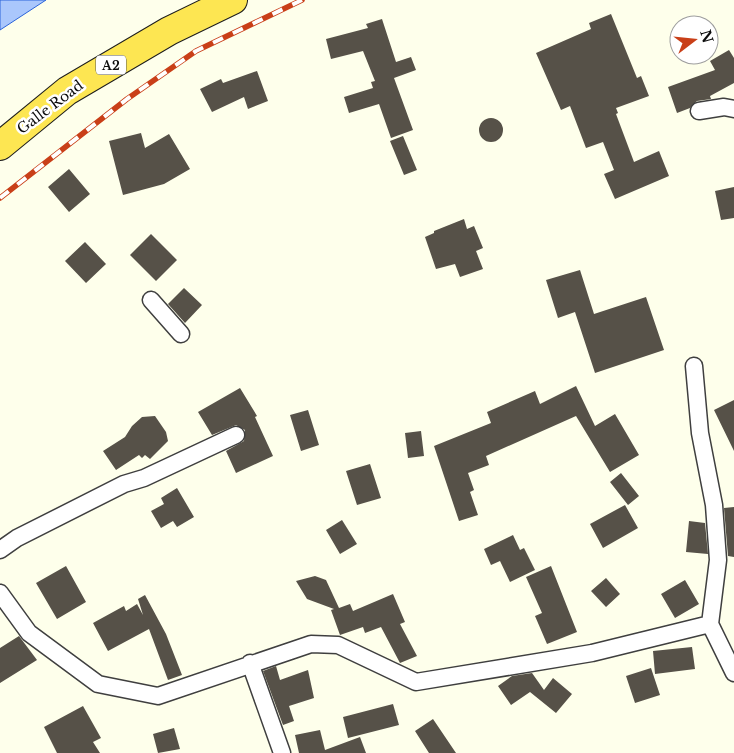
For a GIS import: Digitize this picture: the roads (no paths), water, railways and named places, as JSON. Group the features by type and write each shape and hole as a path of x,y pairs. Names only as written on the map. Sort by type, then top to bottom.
{"highway":[{"name":"Galle Road","path":"0,146 67,91 169,31 233,0"}],"street":[{"path":"699,111 724,107 734,109"},
{"path":"151,300 180,334"},
{"path":"694,366 700,433 714,505 718,560 710,624 734,673"},
{"path":"0,550 17,538 124,484 144,478 236,435"},
{"path":"0,593 29,633 98,684 158,696 311,644 338,645 416,682 592,653 710,624"},
{"path":"250,664 282,753"}],"water":[{"path":"0,0 46,0 0,30"}],"railway":[{"path":"0,198 127,99 196,51 302,0"}]}
